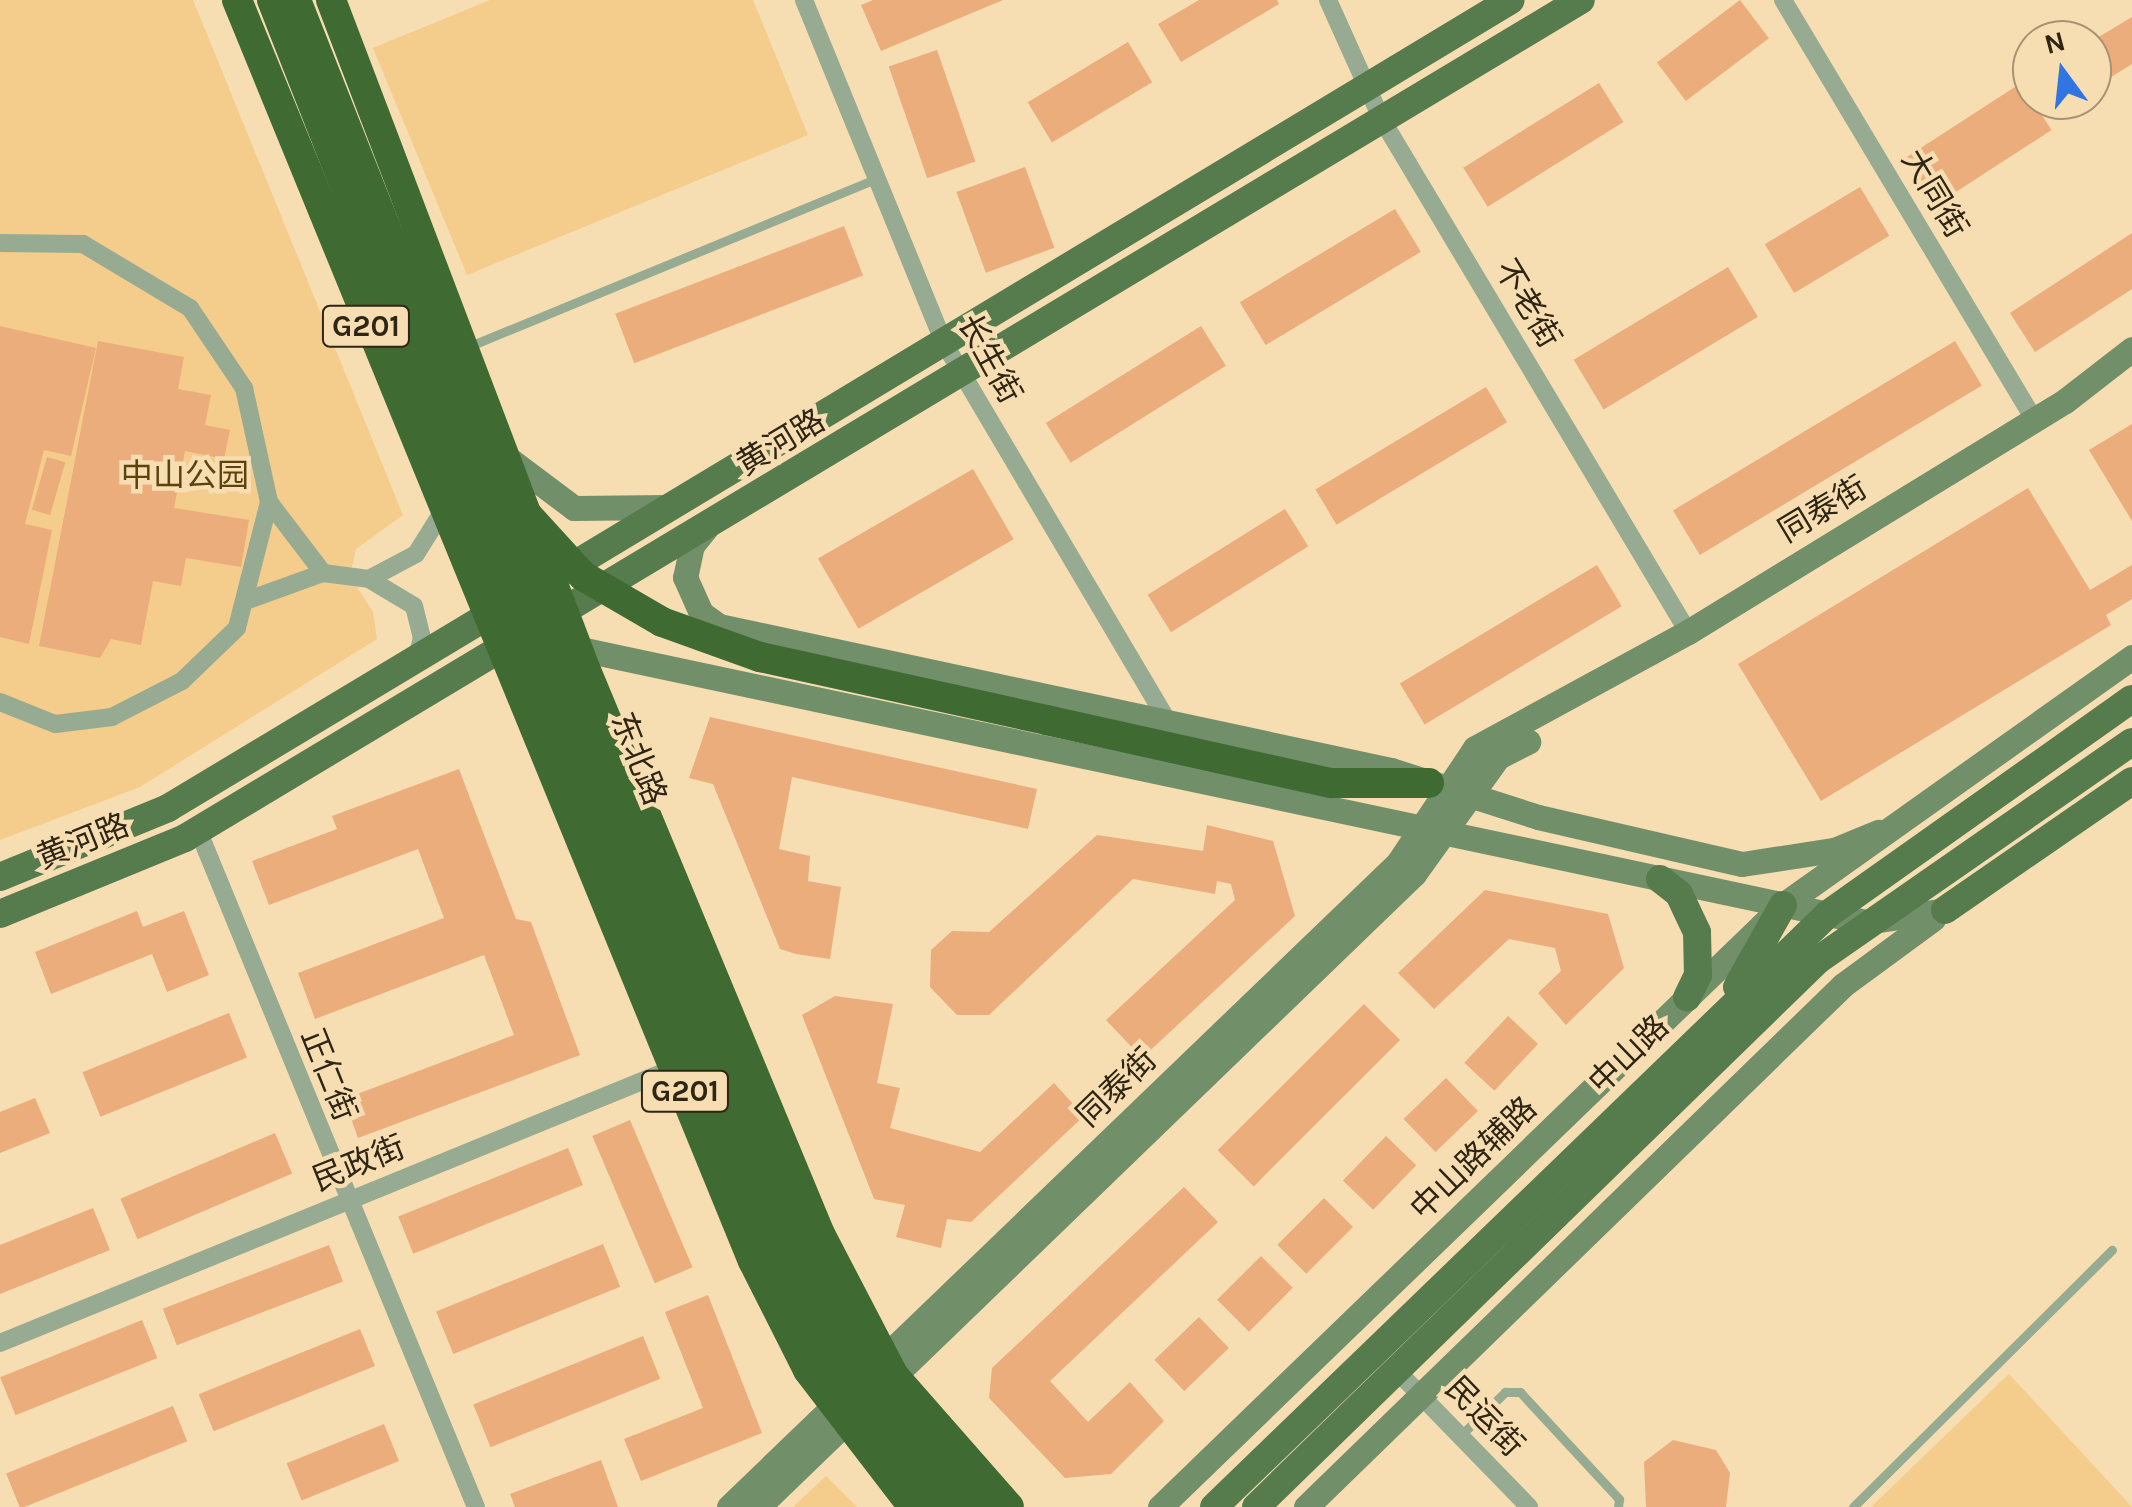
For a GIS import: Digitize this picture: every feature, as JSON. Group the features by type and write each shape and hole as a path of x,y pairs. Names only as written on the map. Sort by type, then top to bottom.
{"highway":[{"name":"G201","path":"237,0 387,379 443,511 504,633 760,1275 838,1416 913,1507"},
{"name":"东北路","path":"272,0 465,428 818,1290 879,1393 979,1507"},
{"name":"东北路","path":"296,0 370,220 800,1305 862,1409 947,1507"},
{"name":"东北路","path":"331,0 438,271 598,700 827,1249 889,1367 1009,1507"},
{"path":"357,303 438,271"},
{"path":"387,379 467,348"},
{"path":"465,428 556,551 662,622 760,657 1331,782 1449,789"},
{"path":"538,724 598,700"}],"main road":[{"name":"黄河路","path":"0,914 198,830 504,633 552,578 1511,0"},
{"name":"黄河路","path":"0,877 168,808 417,658 565,612 1582,0"},
{"name":"同泰街","path":"729,1507 838,1416 1414,874 1449,789 1498,757 1537,738 1541,718 2034,419 2132,349"},
{"path":"510,460 574,508 635,512 672,506"},
{"path":"706,528 685,577 701,612 719,626 1169,723 1742,864 1834,850 1878,832"},
{"path":"709,676 719,626"},
{"path":"504,633 1866,922 1945,910"},
{"name":"中山路辅路","path":"1160,1507 1784,904 1878,832 2132,657"},
{"path":"598,700 610,676 644,663"},
{"name":"中山路","path":"1214,1507 1828,914 2132,699"},
{"name":"中山路","path":"1256,1507 1866,922 2132,742"},
{"path":"1306,1507 1844,986 1945,910 2132,782"},
{"path":"1660,879 1679,894 1697,932 1698,975 1687,998"},
{"path":"1721,1014 1784,904"},
{"name":"同泰街","path":"758,1507 838,1416"}],"street":[{"name":"长生街","path":"804,0 944,343 1169,723"},
{"name":"不老街","path":"1328,0 1381,118 1688,632"},
{"name":"大同街","path":"1783,0 2034,419"},
{"path":"0,243 82,244 190,308 244,388 269,502 248,600 237,628 151,701 112,717 55,724 0,702"},
{"path":"269,502 323,573"},
{"path":"368,579 416,554 443,511"},
{"path":"248,600 323,573 368,579 414,606 422,637 417,658"},
{"name":"正仁街","path":"198,830 346,1202 476,1507"},
{"name":"民政街","path":"0,1343 740,1041"},
{"name":"民运街","path":"1396,1370 1529,1507"}],"lane":[{"path":"467,348 875,179"},
{"path":"1853,1507 2112,1250"},
{"path":"1461,1435 1505,1392 1520,1392 1619,1499 1618,1507"}],"green space":[{"name":"中山公园","path":"0,0 193,0 403,515 356,549 350,576 373,612 377,639 140,787 0,840"},
{"path":"490,0 753,0 808,135 467,275 373,48"},
{"path":"2009,1374 2132,1507 1871,1507"},
{"path":"826,1476 857,1507 793,1507"}],"building":[{"path":"873,0 1003,0 881,51 861,5"},
{"path":"1199,0 1277,0 1279,4 1181,62 1158,24"},
{"path":"1740,0 1769,38 1686,101 1657,63"},
{"path":"2132,17 2132,64 2112,76 2112,29"},
{"path":"1128,42 1152,82 1052,143 1028,102"},
{"path":"937,50 975,162 927,178 889,67"},
{"path":"1599,83 1623,122 1488,207 1463,168"},
{"path":"2012,89 2012,120 2045,120 2051,130 1937,205 1906,158"},
{"path":"1025,167 1054,248 986,273 956,192"},
{"path":"1860,187 1889,236 1794,293 1765,244"},
{"path":"1395,209 1421,252 1266,345 1240,302"},
{"path":"844,226 863,275 634,363 615,314"},
{"path":"2132,233 2132,289 2035,352 2010,313"},
{"path":"1728,267 1758,317 1604,409 1574,360"},
{"path":"0,326 96,348 71,456 44,450 25,524 52,530 29,644 0,637"},
{"path":"1201,326 1226,366 1071,463 1046,423"},
{"path":"98,341 184,357 178,389 211,395 205,425 230,430 224,459 185,451 174,508 249,520 241,567 186,558 181,586 153,581 141,645 111,639 100,658 39,646"},
{"path":"1955,341 1982,386 1700,555 1673,510"},
{"path":"1486,387 1507,422 1337,525 1315,489"},
{"path":"2132,424 2132,521 2089,450"},
{"path":"47,457 65,462 50,515 32,510"},
{"path":"973,469 1014,539 858,629 818,558"},
{"path":"2028,488 2090,590 2132,565 2132,599 2106,615 2111,625 1821,801 1738,664"},
{"path":"1285,509 1308,546 1171,632 1148,595"},
{"path":"1597,565 1622,606 1425,725 1400,683"},
{"path":"710,717 1037,789 1028,829 792,777 779,849 810,856 808,881 841,887 830,959 780,949 713,784 689,778"},
{"path":"459,769 516,919 531,922 580,1055 358,1138 344,1099 514,1035 484,955 315,1019 298,973 444,918 418,849 269,905 252,861 337,829 332,816"},
{"path":"1207,825 1273,841 1295,916 1142,1058 1106,1020 1235,900 1231,884 1217,881 1215,894 1133,879 989,1015 957,1015 930,987 931,950 952,931 989,932 1097,835 1203,851"},
{"path":"1485,890 1608,914 1624,968 1566,1025 1538,993 1561,971 1555,948 1509,939 1434,1009 1398,973"},
{"path":"137,911 143,927 184,911 209,975 167,992 152,954 51,994 35,952"},
{"path":"835,996 893,1004 877,1083 900,1088 890,1128 980,1152 1054,1083 1084,1116 971,1222 947,1219 941,1248 896,1237 905,1205 874,1199 802,1015"},
{"path":"1364,1004 1400,1040 1254,1186 1218,1150"},
{"path":"229,1013 247,1058 100,1117 83,1072"},
{"path":"1508,1016 1538,1044 1494,1091 1464,1063"},
{"path":"1446,1078 1478,1111 1436,1152 1404,1119"},
{"path":"35,1098 50,1133 0,1153 0,1112"},
{"path":"630,1120 693,1267 655,1283 592,1136"},
{"path":"275,1133 292,1174 138,1239 120,1199"},
{"path":"1386,1136 1416,1165 1373,1210 1343,1181"},
{"path":"568,1148 583,1185 413,1254 398,1217"},
{"path":"1184,1187 1218,1222 1050,1381 1088,1422 1130,1382 1164,1421 1111,1474 1065,1478 989,1398 992,1368"},
{"path":"1324,1198 1353,1227 1306,1274 1277,1245"},
{"path":"93,1208 110,1250 0,1294 0,1245"},
{"path":"603,1244 620,1287 453,1354 436,1311"},
{"path":"329,1245 343,1281 177,1345 163,1309"},
{"path":"1261,1256 1293,1288 1249,1332 1217,1300"},
{"path":"708,1295 762,1433 641,1481 624,1439 703,1408 665,1312"},
{"path":"1199,1317 1229,1348 1184,1391 1154,1360"},
{"path":"142,1320 157,1358 15,1415 0,1377"},
{"path":"360,1329 375,1366 214,1431 199,1394"},
{"path":"643,1336 660,1379 491,1447 473,1405"},
{"path":"173,1406 187,1441 24,1507 20,1507 6,1473"},
{"path":"384,1424 399,1461 302,1500 287,1463"},
{"path":"1673,1440 1716,1450 1730,1473 1726,1507 1646,1507 1644,1462"},
{"path":"601,1460 618,1507 515,1507 510,1494"}]}
